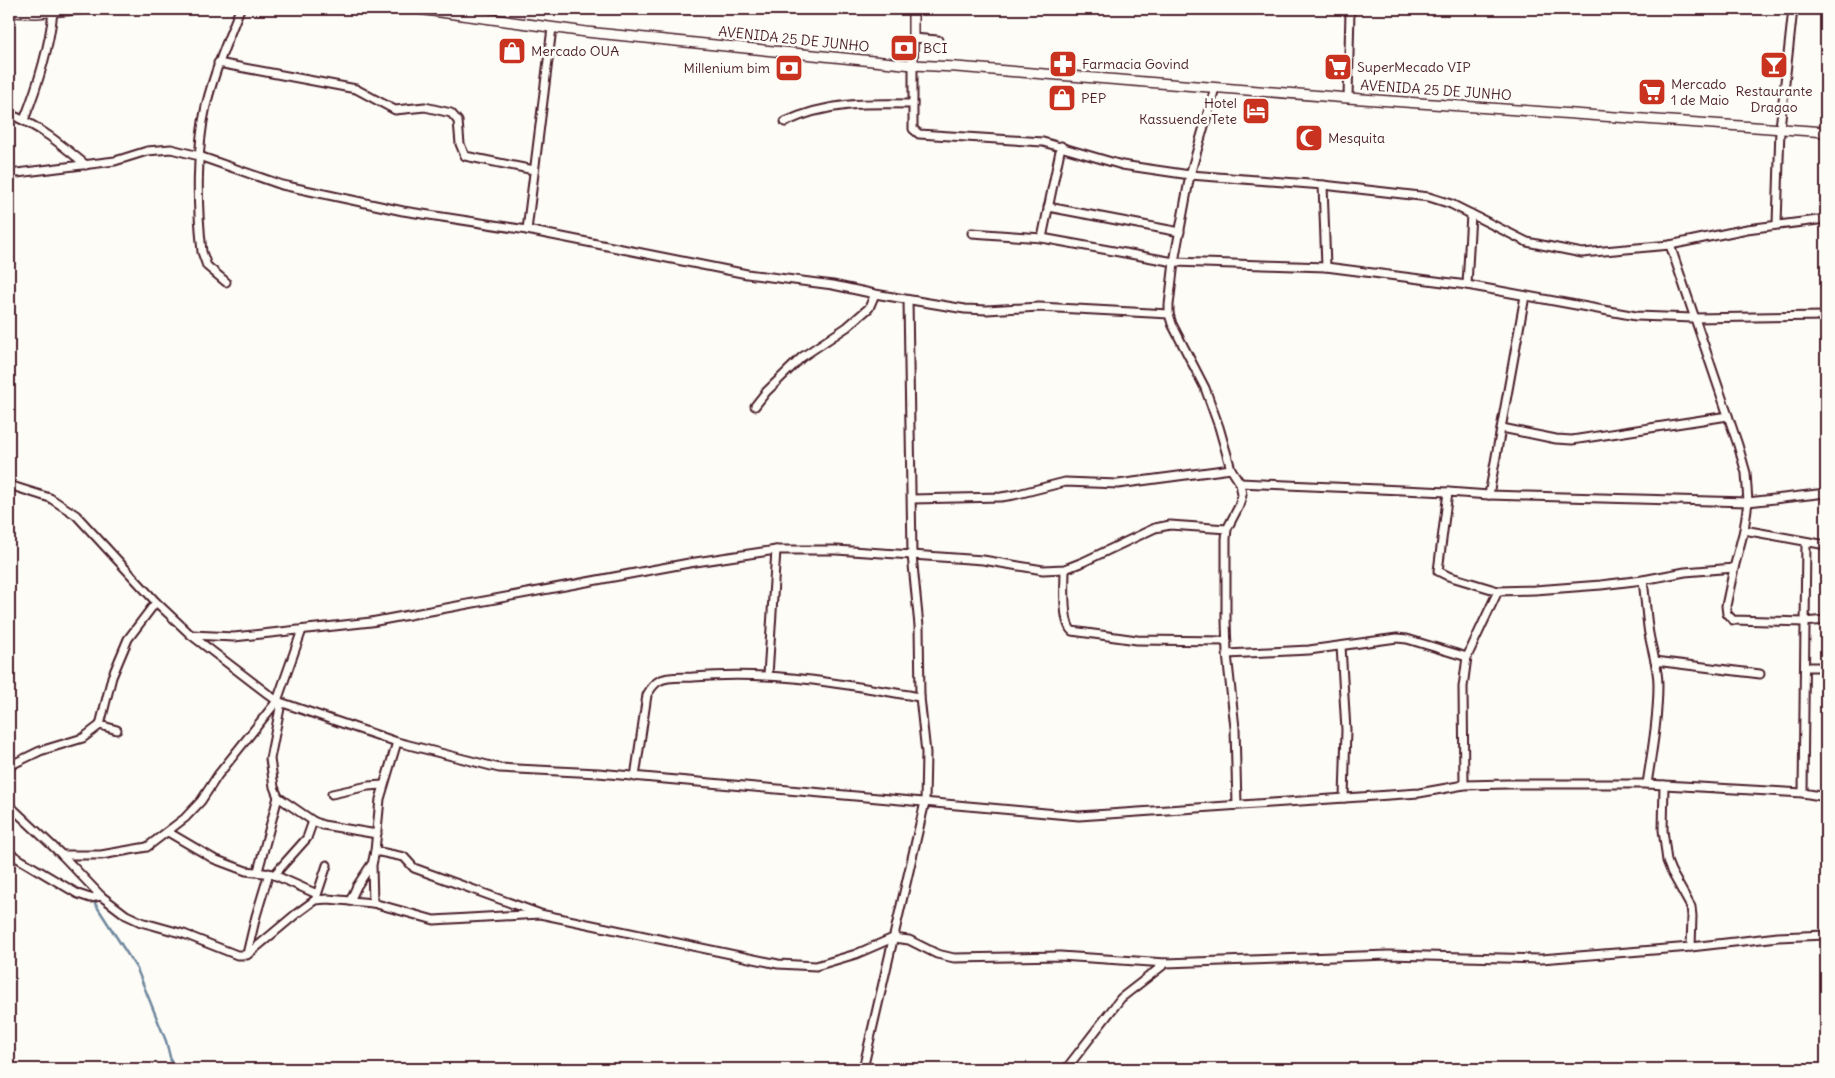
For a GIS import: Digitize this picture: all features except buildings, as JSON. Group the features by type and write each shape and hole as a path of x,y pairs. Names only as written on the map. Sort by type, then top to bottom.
{"street":[{"path":"9,12 53,12 84,9"},
{"path":"226,282 207,266 202,252 199,156 206,107 218,64 240,9"},
{"name":"AVENIDA 25 DE JUNHO","path":"418,9 552,28 913,65 1826,132"},
{"path":"913,9 913,128 919,134 1026,140 1061,146 1122,165 1190,175 1324,185 1429,196 1451,204 1526,242 1582,253 1670,245 1777,224 1826,219"},
{"path":"1348,98 1350,9"},
{"path":"1777,224 1780,128 1792,9"},
{"path":"24,120 35,92 45,57 53,12"},
{"path":"527,230 552,28"},
{"path":"913,38 938,40"},
{"path":"218,64 356,89 395,110 425,108 451,113 458,121 460,144 465,156 534,170"},
{"path":"1215,88 1190,175 1174,262 1169,314 1172,324 1190,356 1213,408 1231,469 1240,483 1242,495 1239,506 1227,529 1227,654 1235,728 1236,805"},
{"path":"785,122 814,110 843,105 871,103 913,104"},
{"path":"9,114 24,120 50,136 86,165"},
{"path":"1042,238 1061,146"},
{"path":"9,174 115,162 147,151 171,149 199,156 282,185 403,211 527,230 747,274 833,285 965,309 988,310 1040,307 1169,314"},
{"path":"1324,185 1326,267"},
{"path":"1048,207 1180,232"},
{"path":"1466,285 1471,214"},
{"path":"972,233 1042,238 1174,262 1326,267 1466,285 1636,316 1694,318 1826,316"},
{"path":"1670,245 1746,473 1748,502 1744,530 1726,606 1730,617 1733,620 1804,622 1826,620"},
{"path":"755,406 766,392 802,357 847,327 869,308 875,294"},
{"path":"1489,495 1525,296"},
{"path":"863,1069 924,802 926,753 920,697 919,626 912,555 908,300"},
{"path":"1502,428 1556,439 1572,440 1728,416"},
{"path":"912,498 1001,497 1021,494 1065,482 1118,484 1231,469"},
{"path":"1240,483 1489,495 1748,502 1826,494"},
{"path":"9,485 50,498 76,515 156,602 191,635 279,702 397,742 499,768 598,773 1079,816 1419,793 1464,785 1647,784 1803,793 1826,797"},
{"path":"1448,492 1438,571 1441,574 1498,591 1535,590 1643,580 1685,572 1734,568"},
{"path":"191,635 234,637 371,622 680,564 776,550 836,550 983,560 1043,570 1065,569 1155,528 1170,525 1227,529"},
{"path":"1744,530 1826,544"},
{"path":"1803,793 1806,542"},
{"path":"768,675 776,550"},
{"path":"1065,569 1066,616 1069,629 1072,631 1138,640 1227,642"},
{"path":"1643,580 1647,603 1648,628 1658,684 1657,718 1647,784"},
{"path":"1464,785 1463,688 1467,657 1498,591"},
{"path":"9,766 40,751 83,738 100,725 112,677 128,639 156,602"},
{"path":"302,630 279,702 270,759 274,787 278,797 313,821 323,825 377,834"},
{"path":"1227,654 1310,650 1397,638 1408,639 1467,657"},
{"path":"1341,646 1346,730 1344,798"},
{"path":"1655,661 1760,674"},
{"path":"1806,667 1826,667"},
{"path":"634,777 647,696 652,687 660,680 718,675 768,675 859,685 920,697"},
{"path":"62,855 101,855 147,847 168,832 201,801 218,775 279,702"},
{"path":"100,725 117,730"},
{"path":"373,903 372,865 376,850 383,786 397,742"},
{"path":"1664,785 1663,830 1667,861 1691,907 1691,947"},
{"path":"332,794 368,786 383,786"},
{"path":"258,871 278,797"},
{"path":"9,805 62,855 101,896 126,915 141,922 184,934 238,955 247,955 316,897 327,865"},
{"path":"247,955 256,916 272,874 307,838 313,821"},
{"path":"168,832 214,859 246,871 272,874 316,897 373,903 434,920 540,914"},
{"path":"376,850 404,858 414,868 540,914 768,962 796,966 824,964 856,954 893,938 908,940 936,954 954,958 1060,956 1166,963 1388,955 1541,959 1691,947 1778,937 1826,935"},
{"path":"9,853 78,894 90,898 101,896"},
{"path":"350,902 357,886 372,865"},
{"path":"1066,1069 1121,998 1166,963"}],"waterway":[{"path":"94,902 137,969 166,1041 173,1069"}],"place":[{"name":"BCI","path":"904,48"},
{"name":"Mercado OUA","path":"512,51"},
{"name":"Farmacia Govind","path":"1063,64"},
{"name":"Restaurante Dragao","path":"1774,65"},
{"name":"SuperMecado VIP","path":"1338,67"},
{"name":"Millenium bim","path":"789,68"},
{"name":"Mercado 1 de Maio","path":"1652,92"},
{"name":"PEP","path":"1062,98"},
{"name":"Hotel Kassuende Tete","path":"1256,111"},
{"name":"Mesquita","path":"1309,138"}]}
